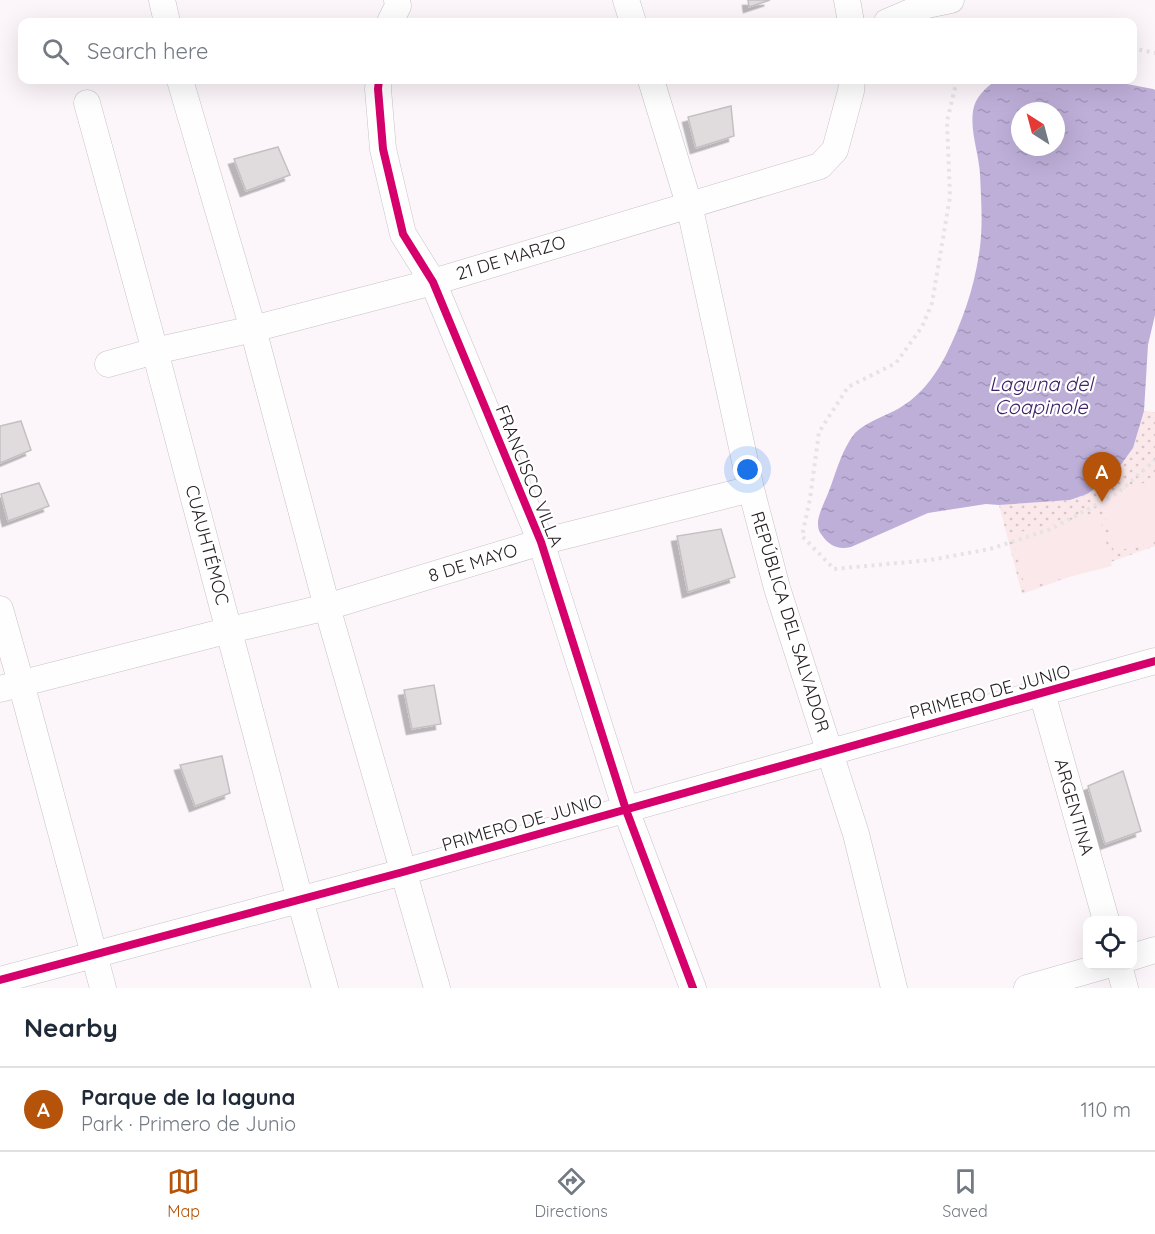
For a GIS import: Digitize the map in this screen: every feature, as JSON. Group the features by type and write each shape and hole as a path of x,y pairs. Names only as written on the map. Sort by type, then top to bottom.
{"street":[{"path":"162,0 166,18"},
{"path":"626,0 632,18"},
{"path":"847,0 850,18"},
{"path":"896,18 927,5 951,0"},
{"path":"181,84 253,329 327,607 436,988"},
{"name":"FRANCISCO VILLA","path":"378,84 383,149 403,234 433,282 541,542 626,810 693,988"},
{"name":"REPÚBLICA DEL SALVADOR","path":"652,84 689,204 751,489 777,588 856,834 894,988"},
{"name":"21 DE MARZO","path":"108,364 433,282 820,166 835,150 852,84"},
{"name":"CUAUHTÉMOC","path":"87,103 325,988"},
{"name":"8 DE MAYO","path":"11,686 327,607 541,542 751,489"},
{"path":"0,609 11,686 102,988"},
{"name":"PRIMERO DE JUNIO","path":"0,980 403,872 1155,661"},
{"name":"ARGENTINA","path":"1042,693 1106,916"},
{"path":"1137,955 1155,950"},
{"path":"1027,988 1090,970"},
{"path":"1120,970 1125,988"}],"path":[{"path":"1137,49 1155,53"},
{"path":"956,84 947,121 951,197 932,303 922,327 896,363 848,387 819,432 810,499 802,536 834,569 930,560 990,549 1051,529 1118,493 1155,459"}],"shaded area":[{"path":"1144,411 1155,412 1155,546 1022,594 999,505 1070,500 1087,494 1104,482 1120,466 1133,448"},
{"path":"1155,480 1155,541 1114,552 1100,495"},
{"path":"1099,513 1112,566 1025,588 1012,534"}],"water":[{"name":"Laguna del Coapinole","path":"992,84 1127,84 1155,90 1155,315 1148,345 1144,411 1133,448 1104,482 1087,494 1070,500 986,504 928,513 851,547 834,546 827,542 820,532 818,521 846,446 859,429 903,406 924,387 946,355 967,302 980,247 982,210 980,174 973,127 974,106"}],"building":[{"path":"748,0 770,0 749,7"},
{"path":"731,106 734,136 696,148 688,117"},
{"path":"278,147 290,175 246,191 234,159"},
{"path":"21,421 31,450 0,463 0,426"},
{"path":"39,483 49,506 8,521 1,494"},
{"path":"721,529 735,577 688,592 677,536"},
{"path":"434,685 441,724 412,729 404,690"},
{"path":"222,756 230,793 195,806 180,765"},
{"path":"1123,771 1141,831 1105,844 1088,786"}],"cycle path":[{"path":"379,84 383,149 403,234 433,282 541,542 626,810 693,988"},
{"path":"0,980 403,872 1155,661"}],"place":[{"name":"Parque de la laguna","path":"1102,502"}]}
